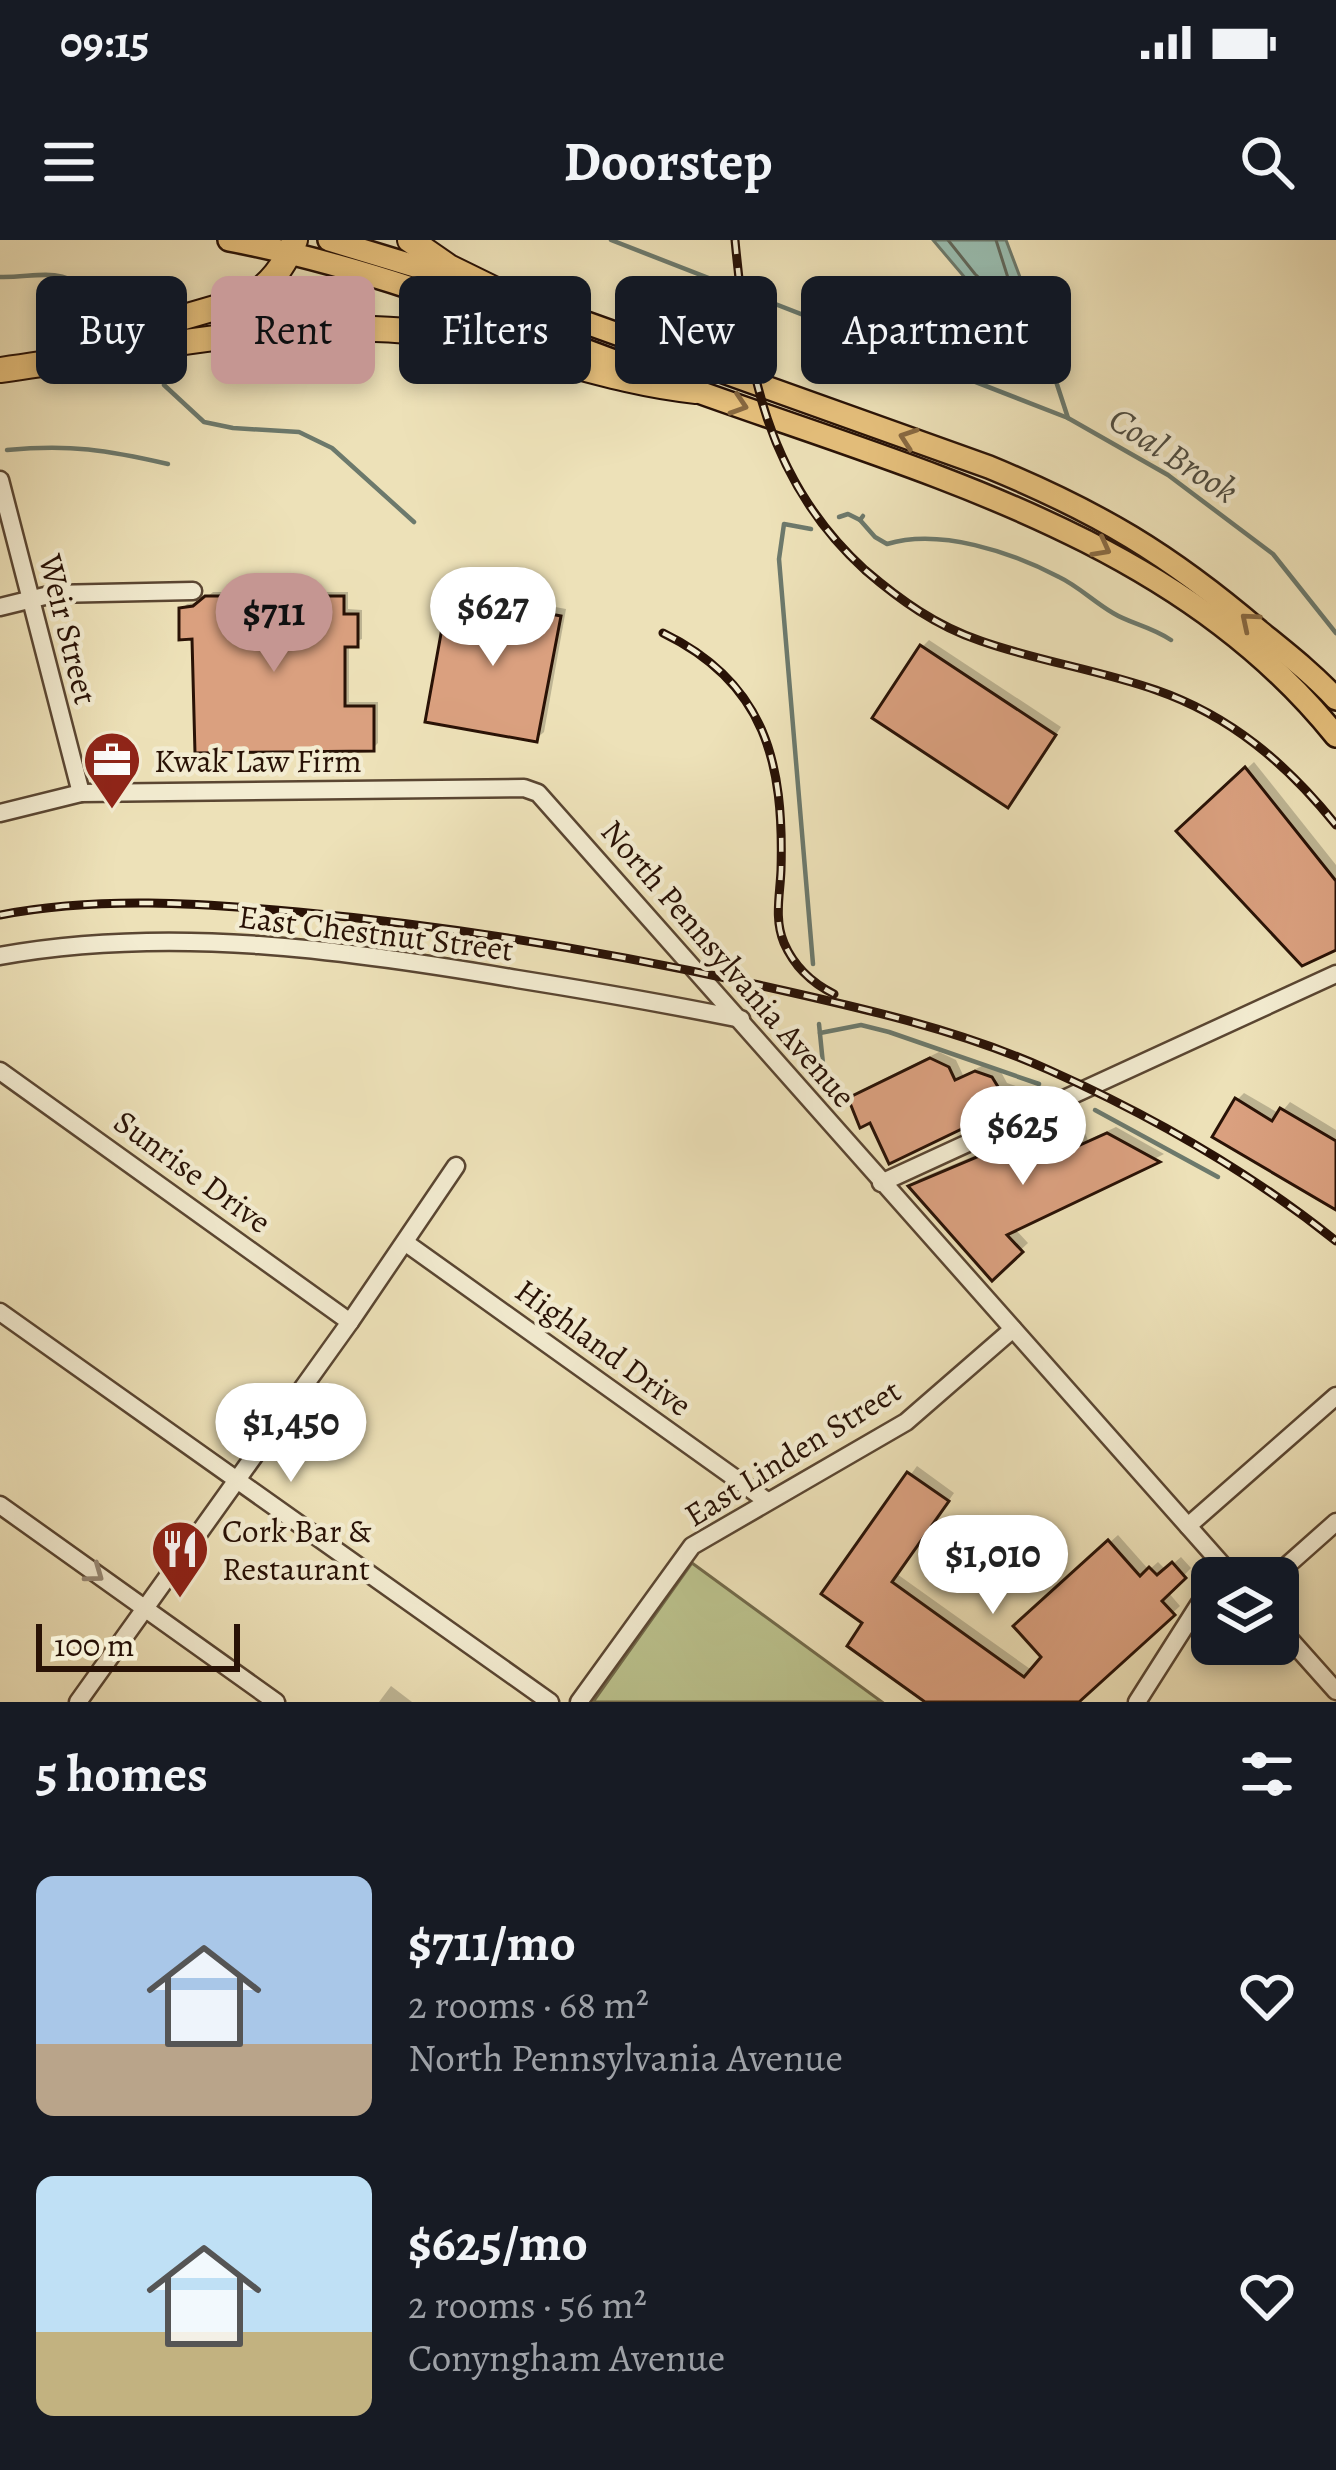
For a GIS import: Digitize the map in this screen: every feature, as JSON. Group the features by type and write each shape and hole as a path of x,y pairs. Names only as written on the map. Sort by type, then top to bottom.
{"highway":[{"path":"410,240 467,276"},
{"path":"0,367 246,299 263,290 292,246"},
{"path":"0,367 236,334 341,328 471,340 651,387 696,391"}],"main road":[{"path":"230,240 292,246 1007,502 1107,550 1184,598 1279,674 1336,736"},
{"path":"329,240 447,276"},
{"path":"591,324 1056,494 1181,566 1336,699"}],"street":[{"name":"Weir Street","path":"0,480 81,793"},
{"path":"0,607 52,594 193,591"},
{"name":"North Pennsylvania Avenue","path":"0,813 81,793 524,788 549,803 1188,1526 1208,1557"},
{"name":"East Chestnut Street","path":"0,956 114,943 254,946 465,970 741,1019"},
{"path":"881,1183 1336,974"},
{"name":"Sunrise Drive","path":"0,1071 350,1322"},
{"path":"78,1702 456,1166"},
{"name":"Highland Drive","path":"406,1243 767,1501"},
{"path":"0,1312 550,1702"},
{"name":"East Linden Street","path":"579,1702 692,1546 906,1422 1013,1329"},
{"path":"1188,1526 1336,1396"},
{"path":"0,1505 276,1702"},
{"path":"1297,1557 1336,1522"},
{"path":"1137,1702 1191,1621"},
{"path":"1299,1650 1336,1691"}],"green space":[{"path":"692,1563 882,1702 593,1702"}],"water":[{"path":"933,240 1006,240 1020,276 963,276"}],"building":[{"path":"448,595 561,616 537,742 425,722"},
{"path":"205,596 344,596 344,614 358,614 358,647 345,647 345,706 374,706 374,751 195,753 192,639 179,640 179,608 193,606"},
{"path":"920,645 1056,735 1008,808 872,718"},
{"path":"1245,767 1336,881 1336,950 1302,966 1176,831"},
{"path":"930,1058 949,1067 955,1080 975,1071 992,1077 1000,1090 1026,1098 889,1164 870,1123 860,1128 848,1098"},
{"path":"1235,1098 1272,1121 1280,1108 1336,1141 1336,1210 1212,1137"},
{"path":"1069,1118 1080,1145 1107,1133 1160,1162 1007,1235 1023,1252 992,1281 908,1186"},
{"path":"907,1472 949,1501 892,1582 1024,1677 1041,1657 1013,1626 1108,1540 1140,1576 1149,1567 1157,1575 1172,1562 1186,1578 1162,1601 1175,1615 1079,1702 925,1702 847,1646 862,1623 821,1594"}],"waterway":[{"name":"Coal Brook","path":"611,240 1068,418 1168,475 1273,554 1336,633"},
{"path":"0,277 51,276"},
{"path":"1057,384 1068,418"},
{"path":"164,385 204,422 299,432 332,448 414,522"},
{"path":"7,450 88,450 168,464"},
{"path":"839,517 848,514 860,520 863,516"},
{"path":"860,520 887,544 952,541 1019,559 1066,581 1120,617 1171,640"},
{"path":"811,529 784,524 779,559 813,964"},
{"path":"819,1024 824,1074"},
{"path":"820,1033 861,1025 1039,1084"},
{"path":"1095,1110 1218,1177"}],"railway":[{"path":"735,240 746,332 767,419 805,498 831,535 865,570 919,611 965,635 1134,683 1209,713 1277,762 1336,825"},
{"path":"663,633 725,676 762,730 778,795 781,934 798,966 834,994"},
{"path":"0,915 74,905 149,903 355,918 584,950 866,1010 977,1042 1087,1087 1234,1168 1336,1241"}],"place":[{"name":"Kwak Law Firm","path":"112,811"},
{"name":"Cork Bar & Restaurant","path":"180,1600"}]}
